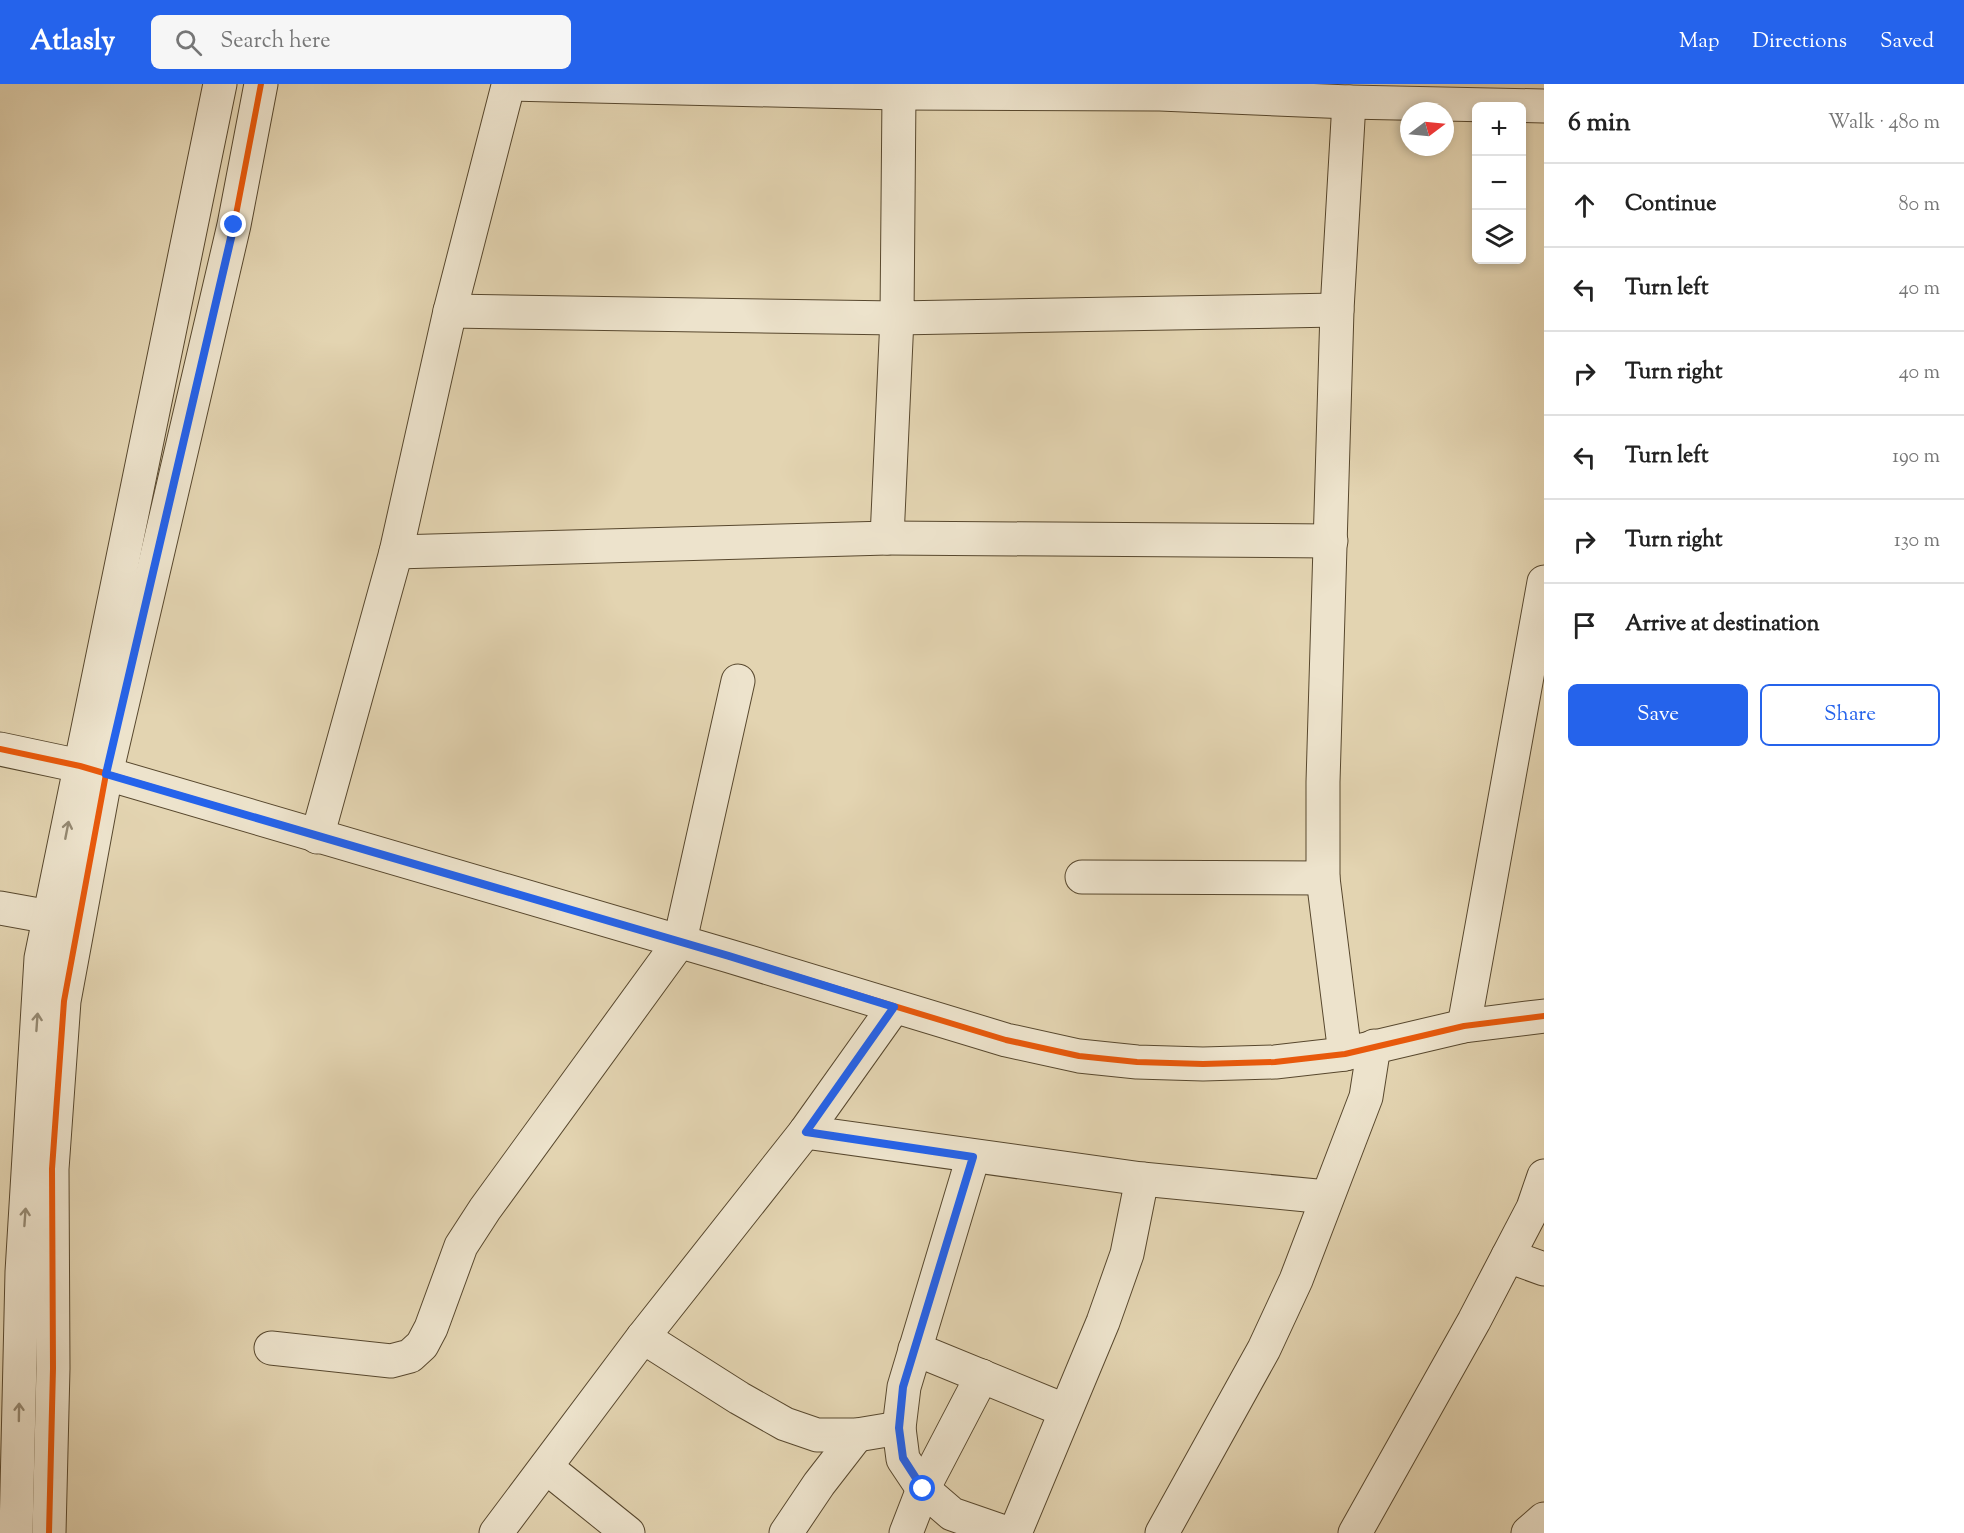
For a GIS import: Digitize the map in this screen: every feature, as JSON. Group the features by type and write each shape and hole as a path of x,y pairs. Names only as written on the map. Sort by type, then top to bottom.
{"street":[{"path":"49,1533 25,1272 52,1169 64,1001 93,770 220,84"},
{"path":"16,1533 25,1272 41,958 50,917 93,770 234,225 261,84"},
{"path":"317,837 396,552 450,311 509,85 899,93 1160,94 1349,102 1544,106"},
{"path":"887,538 897,318 899,93"},
{"path":"1162,1533 1264,1349 1296,1280 1366,1097 1359,1050 1323,878 1323,782 1337,310 1349,102"},
{"path":"450,311 897,318 1337,310"},
{"path":"396,552 887,538 1331,541"},
{"path":"1464,1026 1542,599"},
{"path":"271,1348 391,1361 410,1356 422,1345 431,1328 461,1246 485,1209 680,941 738,681"},
{"path":"0,749 93,770 680,941 1006,1040 1079,1056 1203,1064 1275,1062 1359,1050 1464,1026 1544,1016"},
{"path":"1082,877 1323,878"},
{"path":"0,908 50,917"},
{"path":"496,1533 643,1337 806,1132 894,1007"},
{"path":"806,1132 1142,1179 1327,1197"},
{"path":"973,1157 903,1387 899,1428 903,1458 923,1489 952,1514 1007,1533"},
{"path":"1355,1533 1508,1256 1533,1208 1544,1176"},
{"path":"1015,1533 1103,1322 1127,1254 1142,1179"},
{"path":"1508,1256 1544,1269"},
{"path":"643,1337 785,1424 817,1435 856,1435 899,1428"},
{"path":"915,1349 1065,1410"},
{"path":"906,1533 923,1489 981,1376"},
{"path":"786,1533 856,1435"},
{"path":"546,1467 628,1533"},
{"path":"1528,1533 1544,1519"}],"cycle path":[{"path":"49,1533 53,1368 52,1169 64,1001 106,774 234,225 261,84"},
{"path":"0,749 80,766 729,956 1006,1040 1079,1056 1137,1062 1203,1064 1275,1062 1345,1054 1464,1026 1544,1016"}],"route":[{"path":"234,225 106,774 729,956 894,1007 806,1132 973,1157 903,1387 899,1428 903,1458 923,1489"}]}
